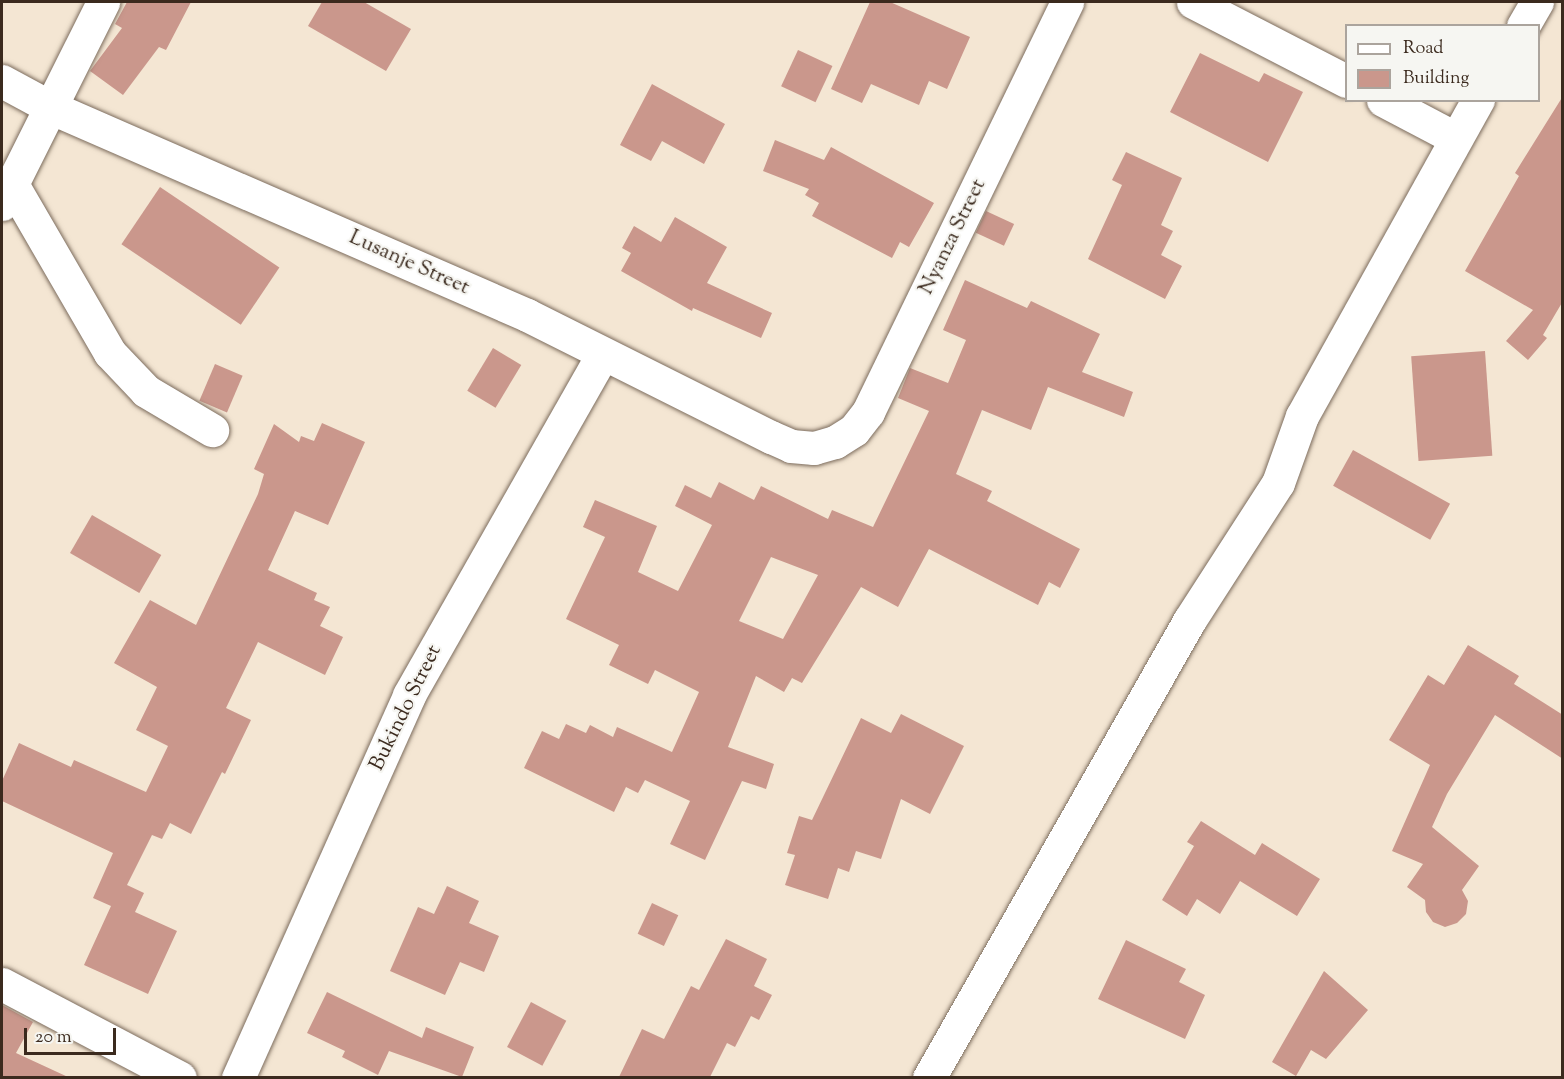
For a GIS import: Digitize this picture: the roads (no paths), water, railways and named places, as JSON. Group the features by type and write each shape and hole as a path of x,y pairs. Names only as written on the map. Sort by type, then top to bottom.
{"street":[{"path":"103,2 7,194 110,353 146,391 212,430"},
{"name":"Nyanza Street","path":"814,448 835,442 854,430 868,412 1067,2"},
{"path":"1193,2 1345,80"},
{"path":"1523,24 1537,2"},
{"name":"Lusanje Street","path":"2,81 52,108 527,315 771,437 791,446 814,448"},
{"path":"1387,102 1455,138"},
{"path":"929,1077 1189,621 1278,483 1302,416 1477,102"},
{"name":"Bukindo Street","path":"238,1077 409,695 603,354"},
{"path":"2,984 180,1077"}]}
